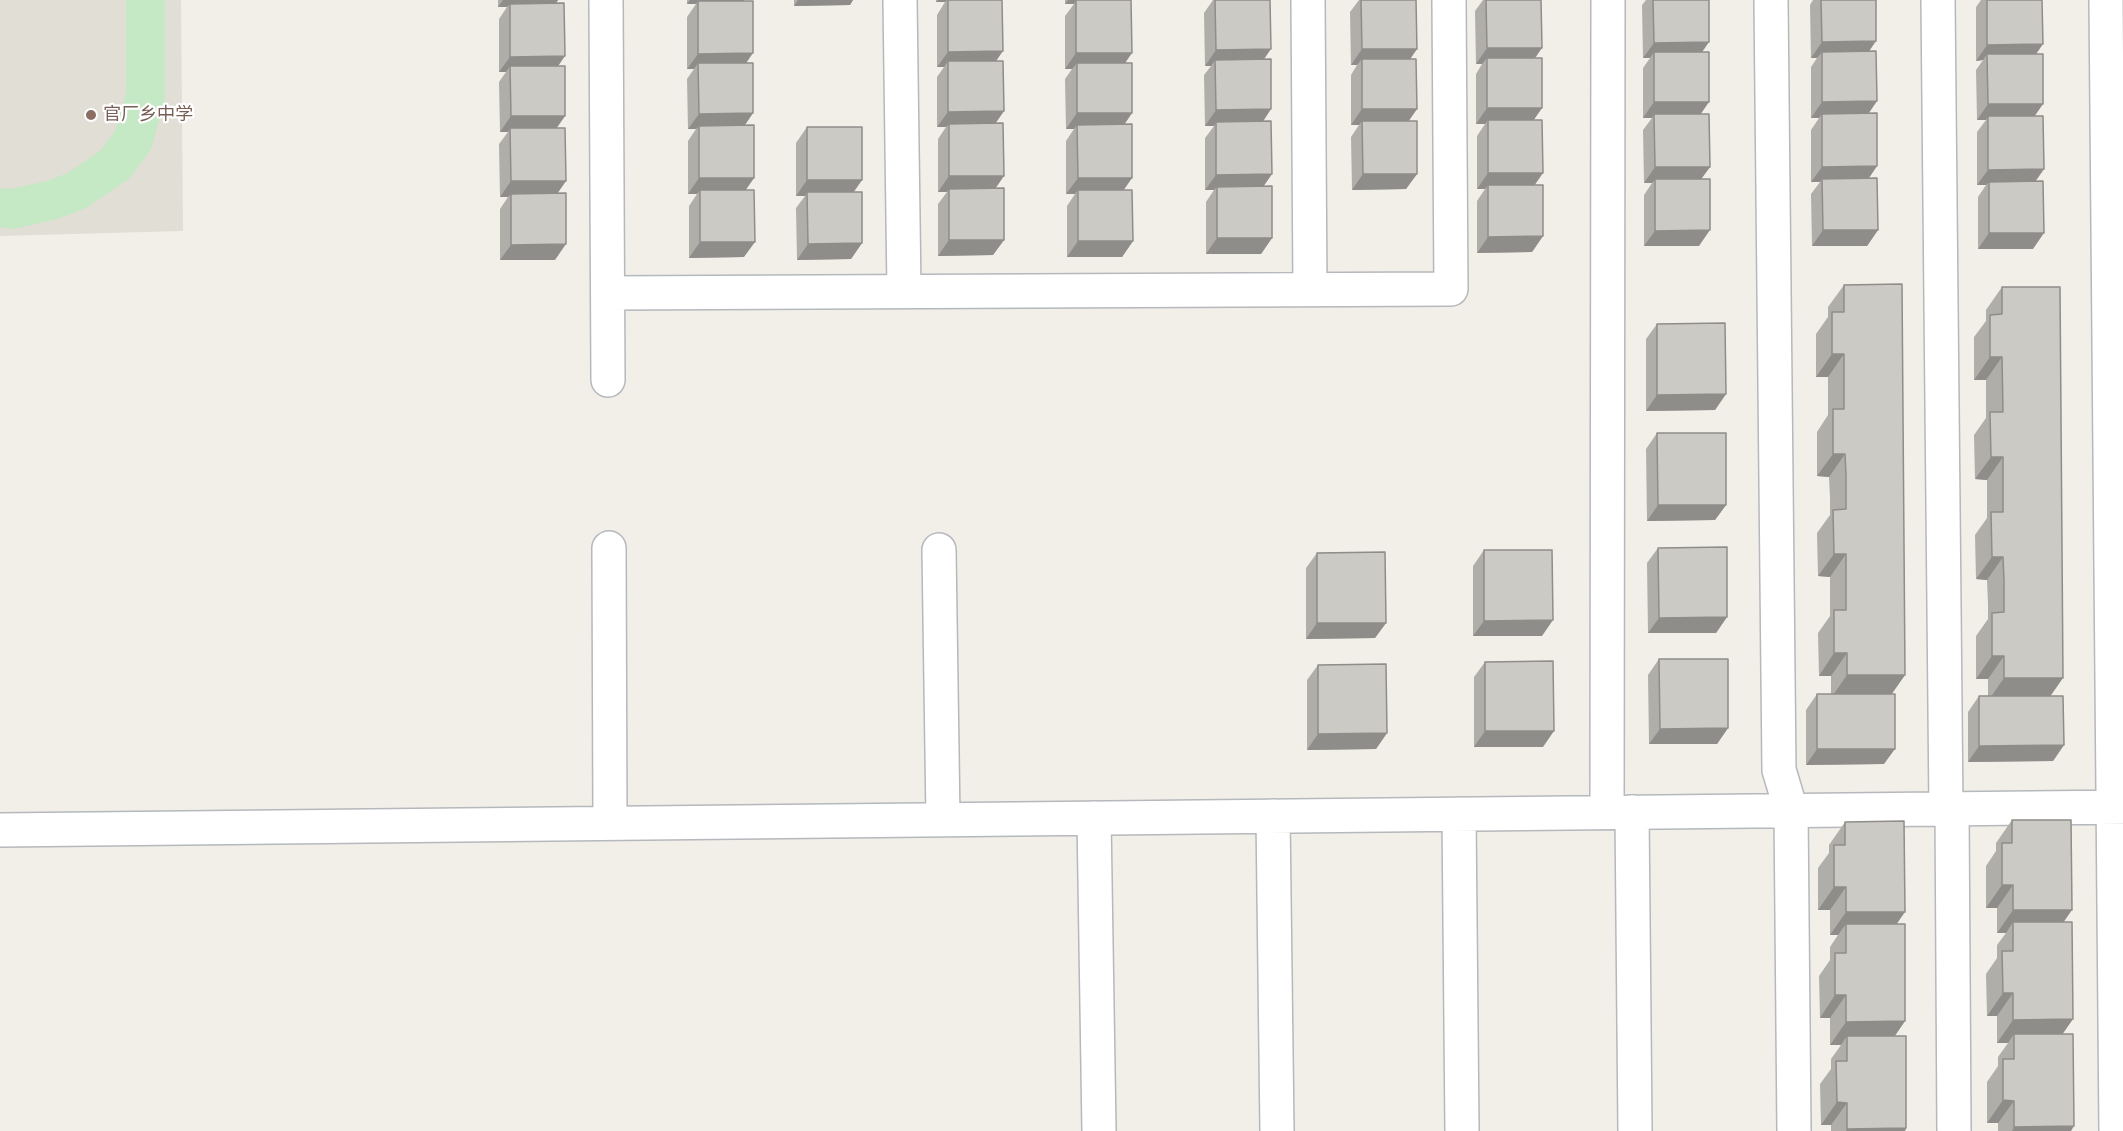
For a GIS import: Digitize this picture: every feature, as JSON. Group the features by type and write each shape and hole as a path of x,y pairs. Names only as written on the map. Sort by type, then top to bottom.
{"street":[{"path":"606,0 608,380"},
{"path":"900,0 904,291"},
{"path":"1308,0 1310,289"},
{"path":"608,293 1451,289 1449,0"},
{"path":"1608,0 1620,812 1635,1131"},
{"path":"1771,0 1779,770 1791,810 1794,1131"},
{"path":"1938,0 1954,1131"},
{"path":"2106,0 2118,807 2116,1131"},
{"path":"609,548 610,823"},
{"path":"939,550 943,819"},
{"path":"0,830 2118,807"},
{"path":"1459,814 1462,1131"},
{"path":"1273,816 1277,1131"},
{"path":"1094,818 1099,1131"}],"shaded area":[{"name":"官厂乡中学","path":"0,0 181,0 183,231 0,236"}],"green space":[{"path":"126,0 165,0 165,99 151,149 130,178 86,208 57,219 14,229 0,227 0,188 11,189 47,181 68,173 101,150 115,131 126,93"}],"building":[{"path":"948,0 1002,0 1003,51 948,52"},
{"path":"1076,0 1131,0 1132,53 1076,53"},
{"path":"1215,0 1270,0 1271,49 1216,50"},
{"path":"1361,0 1416,0 1417,49 1362,49"},
{"path":"1486,0 1541,0 1542,48 1487,48"},
{"path":"1653,0 1709,0 1709,42 1654,43"},
{"path":"1821,0 1876,0 1876,41 1822,42"},
{"path":"1987,0 2042,0 2043,44 1987,45"},
{"path":"698,1 753,1 753,53 698,54"},
{"path":"564,3 565,56 510,57 510,4"},
{"path":"1876,51 1877,101 1822,102 1822,52"},
{"path":"1654,52 1709,52 1709,102 1654,102"},
{"path":"1987,54 2043,54 2043,104 1988,104"},
{"path":"1487,58 1542,58 1542,108 1487,108"},
{"path":"1271,59 1271,109 1216,110 1215,60"},
{"path":"1362,59 1416,59 1417,109 1362,109"},
{"path":"948,61 1003,61 1004,111 948,112"},
{"path":"698,63 753,63 753,113 699,114"},
{"path":"1077,63 1132,63 1132,113 1077,113"},
{"path":"510,66 565,66 565,116 511,116"},
{"path":"1877,113 1877,166 1822,167 1822,114"},
{"path":"1654,114 1709,114 1710,167 1655,167"},
{"path":"1988,116 2043,116 2044,169 1988,170"},
{"path":"1488,120 1542,120 1543,173 1488,173"},
{"path":"1271,121 1272,174 1216,175 1216,122"},
{"path":"1362,121 1417,121 1417,174 1363,174"},
{"path":"1003,123 1004,176 949,176 949,124"},
{"path":"1132,124 1132,178 1078,178 1077,125"},
{"path":"754,125 754,178 699,178 699,126"},
{"path":"807,127 862,127 862,180 807,180"},
{"path":"510,128 565,128 566,181 511,181"},
{"path":"1877,178 1878,230 1823,230 1822,179"},
{"path":"1655,179 1710,179 1710,230 1655,231"},
{"path":"2043,181 2044,233 1989,233 1989,182"},
{"path":"1488,185 1543,185 1543,236 1488,237"},
{"path":"1272,186 1272,238 1217,238 1217,187"},
{"path":"1004,188 1004,240 949,240 949,189"},
{"path":"700,190 754,190 755,242 700,242"},
{"path":"1078,190 1132,190 1133,241 1078,241"},
{"path":"807,192 862,192 862,243 808,244"},
{"path":"566,193 566,244 511,245 511,194"},
{"path":"1902,284 1905,675 1847,675 1847,653 1834,653 1834,610 1846,610 1846,554 1834,554 1833,510 1846,509 1846,475 1845,454 1833,454 1833,409 1844,409 1844,354 1832,354 1832,312 1844,312 1844,285"},
{"path":"2002,287 2060,287 2063,678 2004,678 2004,656 1992,656 1992,613 2004,612 2004,581 2003,557 1992,557 1991,512 2003,512 2003,457 1991,457 1990,412 2003,412 2002,357 1990,357 1990,315 2002,314"},
{"path":"1725,323 1726,394 1657,395 1657,324"},
{"path":"1657,433 1726,433 1726,505 1658,505"},
{"path":"1727,547 1727,617 1659,618 1658,548"},
{"path":"1484,550 1552,550 1553,620 1484,621"},
{"path":"1385,552 1386,623 1317,623 1317,553"},
{"path":"1659,659 1728,659 1728,728 1660,729"},
{"path":"1553,661 1554,731 1485,731 1485,662"},
{"path":"1386,664 1387,733 1318,734 1318,665"},
{"path":"1817,694 1895,694 1895,749 1817,749"},
{"path":"1979,696 2063,696 2064,745 1979,746"},
{"path":"2012,820 2071,820 2072,910 2013,910 2013,885 2002,885 2002,843 2012,843"},
{"path":"1904,821 1905,912 1846,912 1846,887 1834,887 1834,845 1845,845 1845,822"},
{"path":"2013,922 2072,922 2073,1019 2013,1020 2013,993 2003,993 2002,951 2013,951"},
{"path":"1846,924 1905,924 1905,1021 1846,1022 1846,995 1835,995 1835,953 1846,953"},
{"path":"2014,1034 2073,1034 2074,1126 2014,1127 2014,1101 2003,1100 2003,1059 2014,1059"},
{"path":"1847,1036 1906,1036 1906,1128 1847,1129 1847,1103 1837,1102 1836,1061 1847,1061"}],"place":[{"name":"官厂乡中学","path":"91,115"}]}
